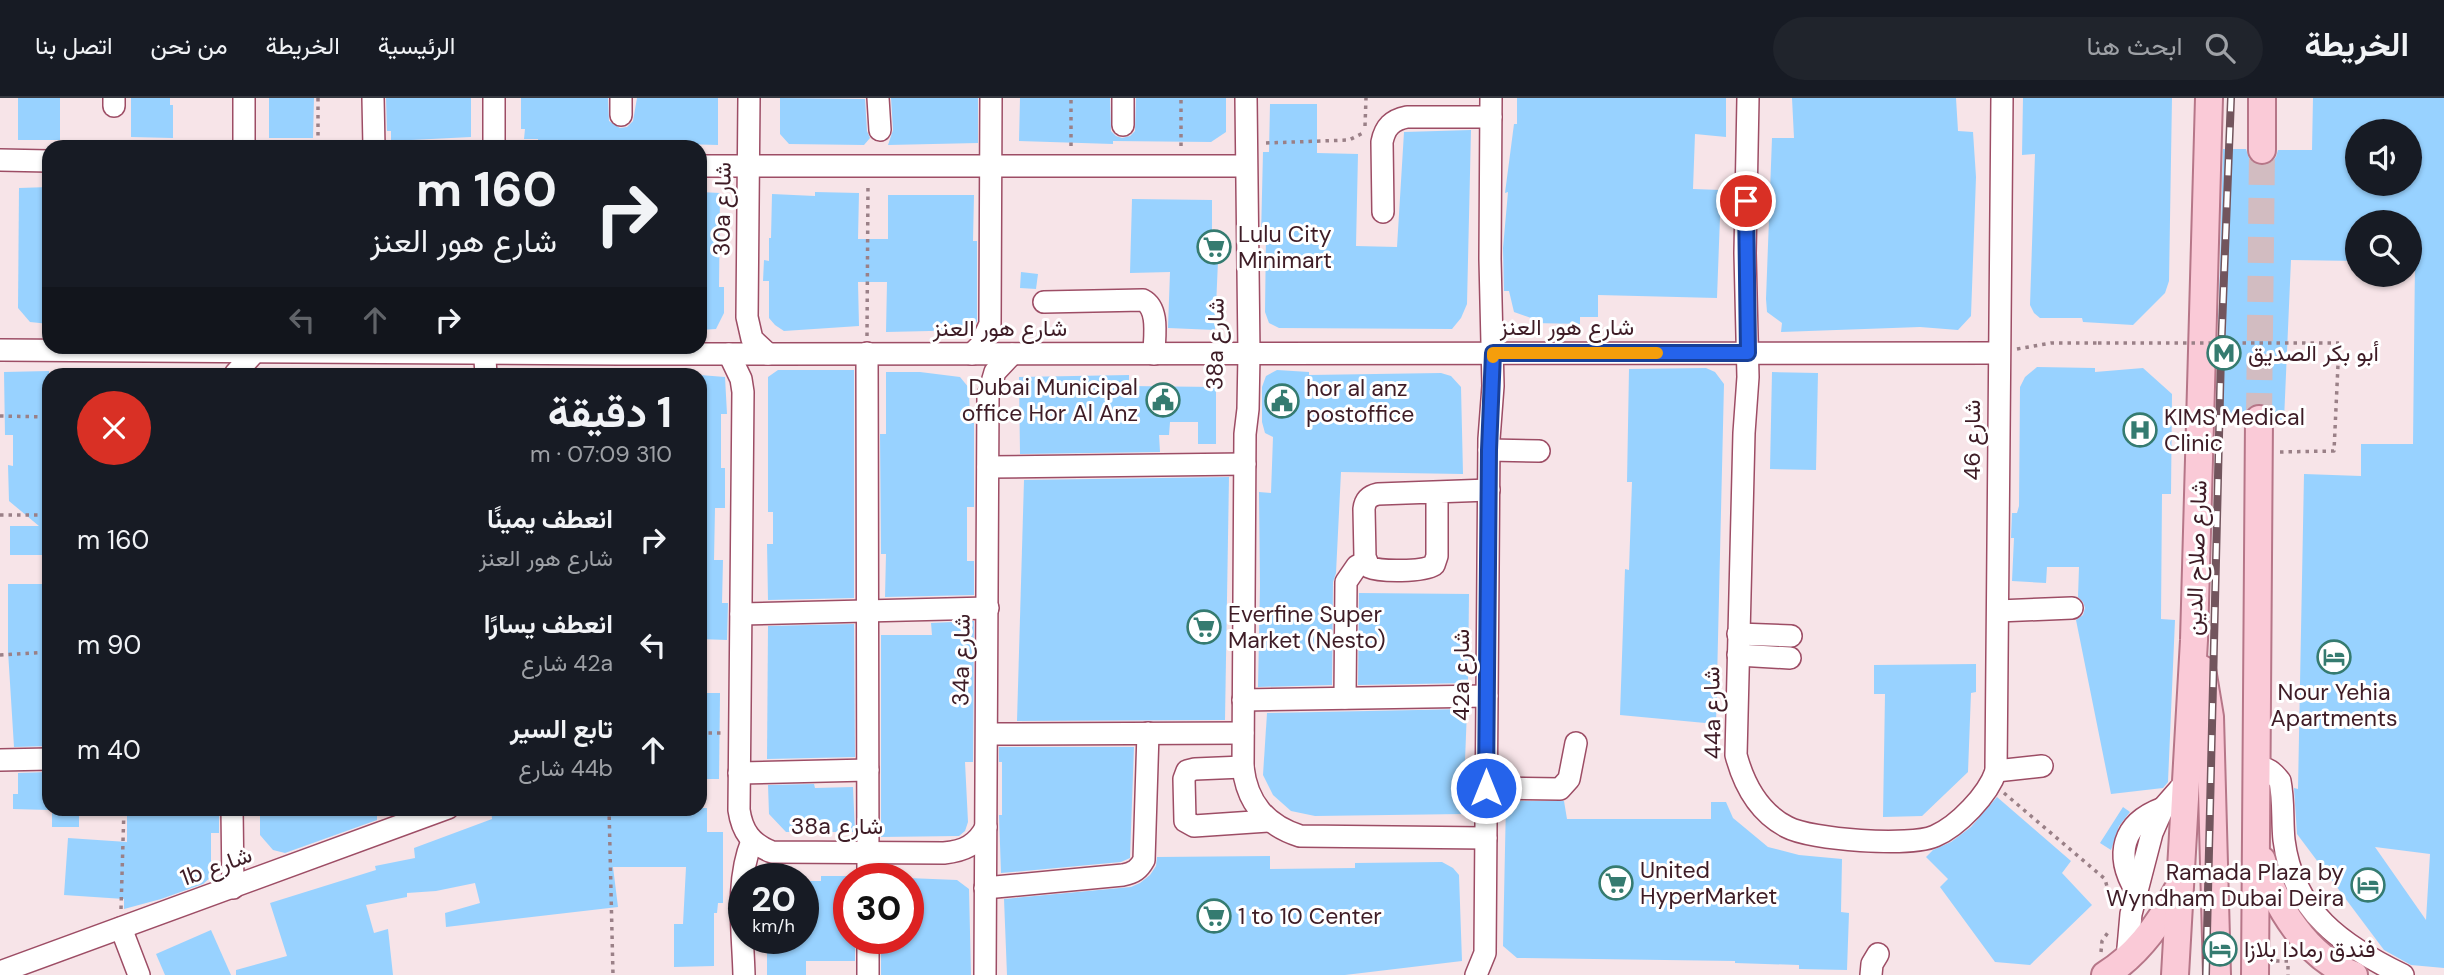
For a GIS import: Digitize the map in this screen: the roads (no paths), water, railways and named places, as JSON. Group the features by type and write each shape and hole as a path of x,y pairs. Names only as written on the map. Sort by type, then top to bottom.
{"main road":[{"name":"شارع صلاح الدين","path":"2175,975 2194,640 2209,98"},
{"path":"2262,98 2262,150"},
{"path":"2255,975 2259,419"},
{"path":"2194,640 2207,691 2210,717 2217,975"},
{"path":"2256,837 2275,894 2290,919 2308,943 2327,960 2354,975"},
{"path":"2114,969 2146,939 2179,887"}],"street":[{"path":"244,98 244,140"},
{"path":"373,98 374,140"},
{"path":"494,98 494,140"},
{"name":"30a شارع","path":"749,98 747,317 752,339 768,354"},
{"path":"878,98 880,130"},
{"path":"972,354 980,346 990,324 992,98"},
{"path":"1123,98 1123,125"},
{"name":"38a شارع","path":"1246,98 1247,254 1241,301 1244,354 1241,409 1245,434 1243,767 1250,797 1268,821"},
{"path":"1742,353 1748,98"},
{"name":"شارع 46","path":"1994,777 2002,98"},
{"path":"1383,212 1375,132 1407,117 1491,107"},
{"name":"42a شارع","path":"1476,975 1485,953 1489,445 1492,411 1487,353 1491,107"},
{"path":"0,160 42,161"},
{"path":"707,166 1247,166"},
{"path":"1044,302 1143,300 1152,307 1154,313 1154,354"},
{"name":"شارع هور العنز","path":"0,350 42,351"},
{"name":"شارع هور العنز","path":"707,353 1999,353"},
{"name":"44a شارع","path":"1742,353 1739,405 1744,433 1735,743 1742,776 1753,797 1768,814 1786,827 1807,835 1829,839 1920,841 1933,838 1955,824 1987,791 1994,777"},
{"path":"208,354 221,368"},
{"name":"شارع هور العنز","path":"433,354 490,358 554,354"},
{"path":"729,354 741,379 743,392 739,773 740,821 752,841 743,876 744,975"},
{"path":"867,354 868,863"},
{"name":"34a شارع","path":"985,975 990,384 1002,362 1012,354"},
{"path":"1489,445 1539,451"},
{"path":"988,467 1245,464"},
{"path":"1437,492 1437,556 1434,565 1424,569 1379,570 1366,562 1364,509 1368,499 1378,494 1489,490"},
{"path":"1345,698 1346,582 1357,566 1366,562"},
{"path":"741,614 988,608"},
{"path":"1998,611 2072,608"},
{"path":"1738,645 1791,636"},
{"path":"1738,645 1790,657"},
{"path":"1243,700 1487,696"},
{"path":"985,888 1123,875 1139,868 1144,859 1148,733"},
{"path":"987,734 1243,733"},
{"path":"1486,788 1560,789 1569,779 1576,743"},
{"path":"0,760 42,760"},
{"path":"1994,777 2042,766"},
{"path":"2256,766 2266,768 2280,781 2284,842 2292,872 2305,900 2324,925 2348,946 2403,975"},
{"path":"1243,767 1187,771 1184,779 1185,821 1194,826 1268,821 1283,831 1300,836 1486,838"},
{"path":"739,773 869,771"},
{"path":"2114,969 2129,925 2152,833 2163,807 2185,783"},
{"path":"232,816 233,888"},
{"name":"1b شارع","path":"0,972 233,888 395,819"},
{"name":"38a شارع","path":"752,841 772,852 957,852 980,838 986,827"},
{"path":"121,929 139,975"},
{"name":"42a شارع","path":"1485,953 1496,975"},
{"path":"868,954 868,975"},
{"path":"1871,975 1872,964 1878,954"}],"tunnel":[{"path":"2259,419 2262,150"}],"railway":[{"path":"2206,975 2221,353 2231,98"}],"place":[{"name":"Lulu City Minimart","path":"1214,247"},
{"name":"أبو بكر الصديق","path":"2224,353"},
{"name":"Dubai Municipal office Hor Al Anz","path":"1163,400"},
{"name":"hor al anz postoffice","path":"1282,401"},
{"name":"KIMS Medical Clinic","path":"2140,430"},
{"name":"Everfine Super Market (Nesto)","path":"1204,627"},
{"name":"Nour Yehia Apartments","path":"2334,657"},
{"name":"United HyperMarket","path":"1616,883"},
{"name":"Ramada Plaza by Wyndham Dubai Deira","path":"2368,885"},
{"name":"1 to 10 Center","path":"1214,916"},
{"name":"فندق رمادا بلازا","path":"2220,949"}]}
